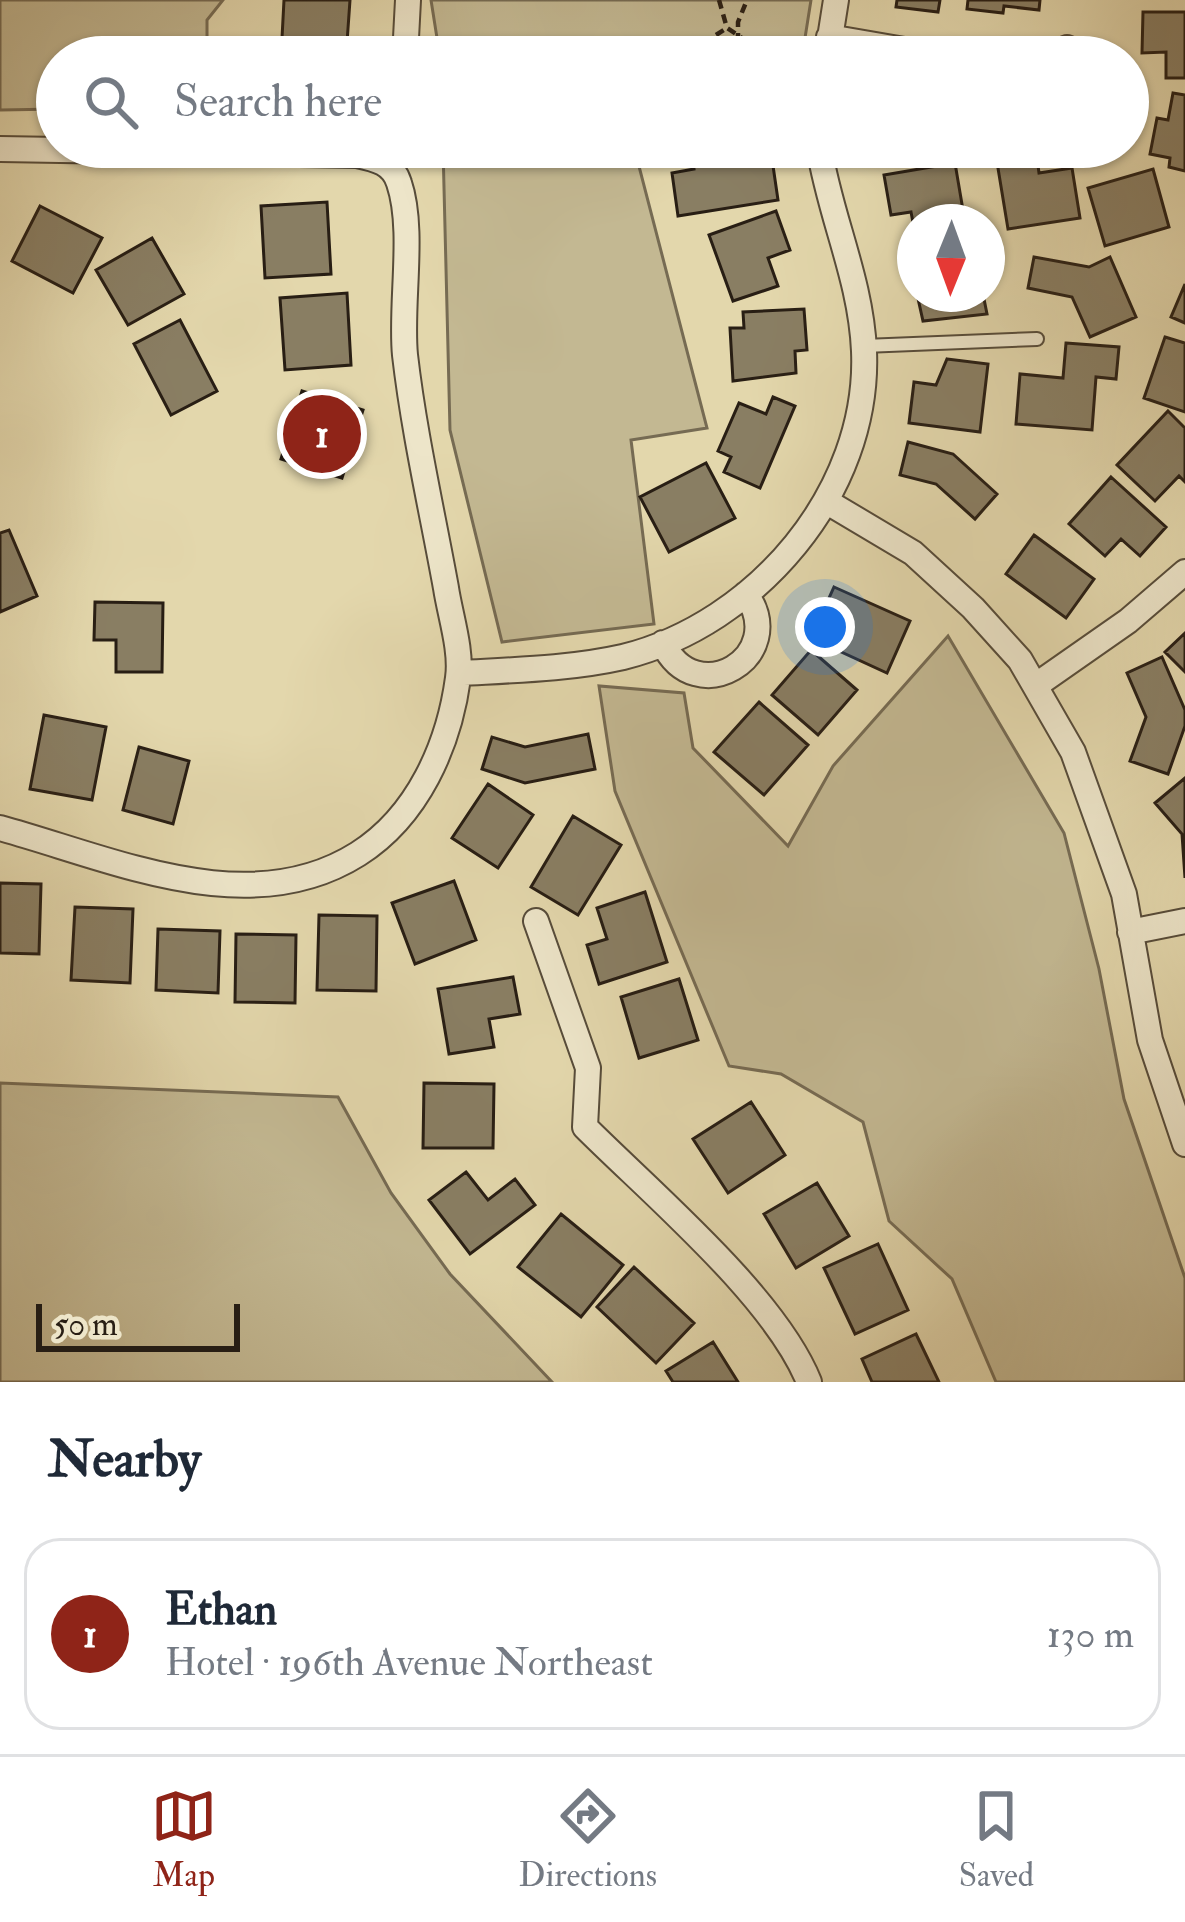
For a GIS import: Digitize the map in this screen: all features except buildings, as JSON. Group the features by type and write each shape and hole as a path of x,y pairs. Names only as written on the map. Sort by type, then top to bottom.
{"street":[{"path":"406,36 408,0"},
{"path":"830,36 836,0"},
{"path":"0,149 36,149"},
{"path":"0,828 224,886 268,887 312,877 359,854 393,826 420,790 441,748 459,673 405,356 398,178 391,168"},
{"path":"459,673 551,668 623,656 663,643 725,613 829,502 858,409 864,346 850,254 822,168"},
{"path":"829,502 913,553 973,608 1035,686 1073,752 1124,894 1150,1040 1185,1144"},
{"path":"1035,686 1128,621 1185,572"},
{"path":"663,643 686,671 711,677 734,670 757,641 757,616 746,595"},
{"path":"536,921 588,1068 585,1127 768,1316 799,1358 809,1382"},
{"path":"1130,932 1185,921"}],"lane":[{"path":"864,346 1037,339"}],"path":[{"path":"719,0 727,28 740,36"},
{"path":"737,34 747,0"},
{"path":"716,34 727,28"}],"shaded area":[{"path":"0,0 223,0 207,20 207,36 36,36 36,109 0,110"},
{"path":"431,0 811,0 805,36 437,36"},
{"path":"444,168 639,168 707,428 631,440 654,624 502,642 450,430"},
{"path":"948,636 1064,833 1099,969 1124,1099 1185,1278 1185,1382 996,1382 952,1279 889,1221 863,1122 781,1074 729,1066 615,791 599,686 684,693 693,748 788,846 833,766"},
{"path":"0,1083 338,1097 391,1193 450,1274 552,1382 0,1382"}],"place":[{"name":"Ethan","path":"322,434"}]}
